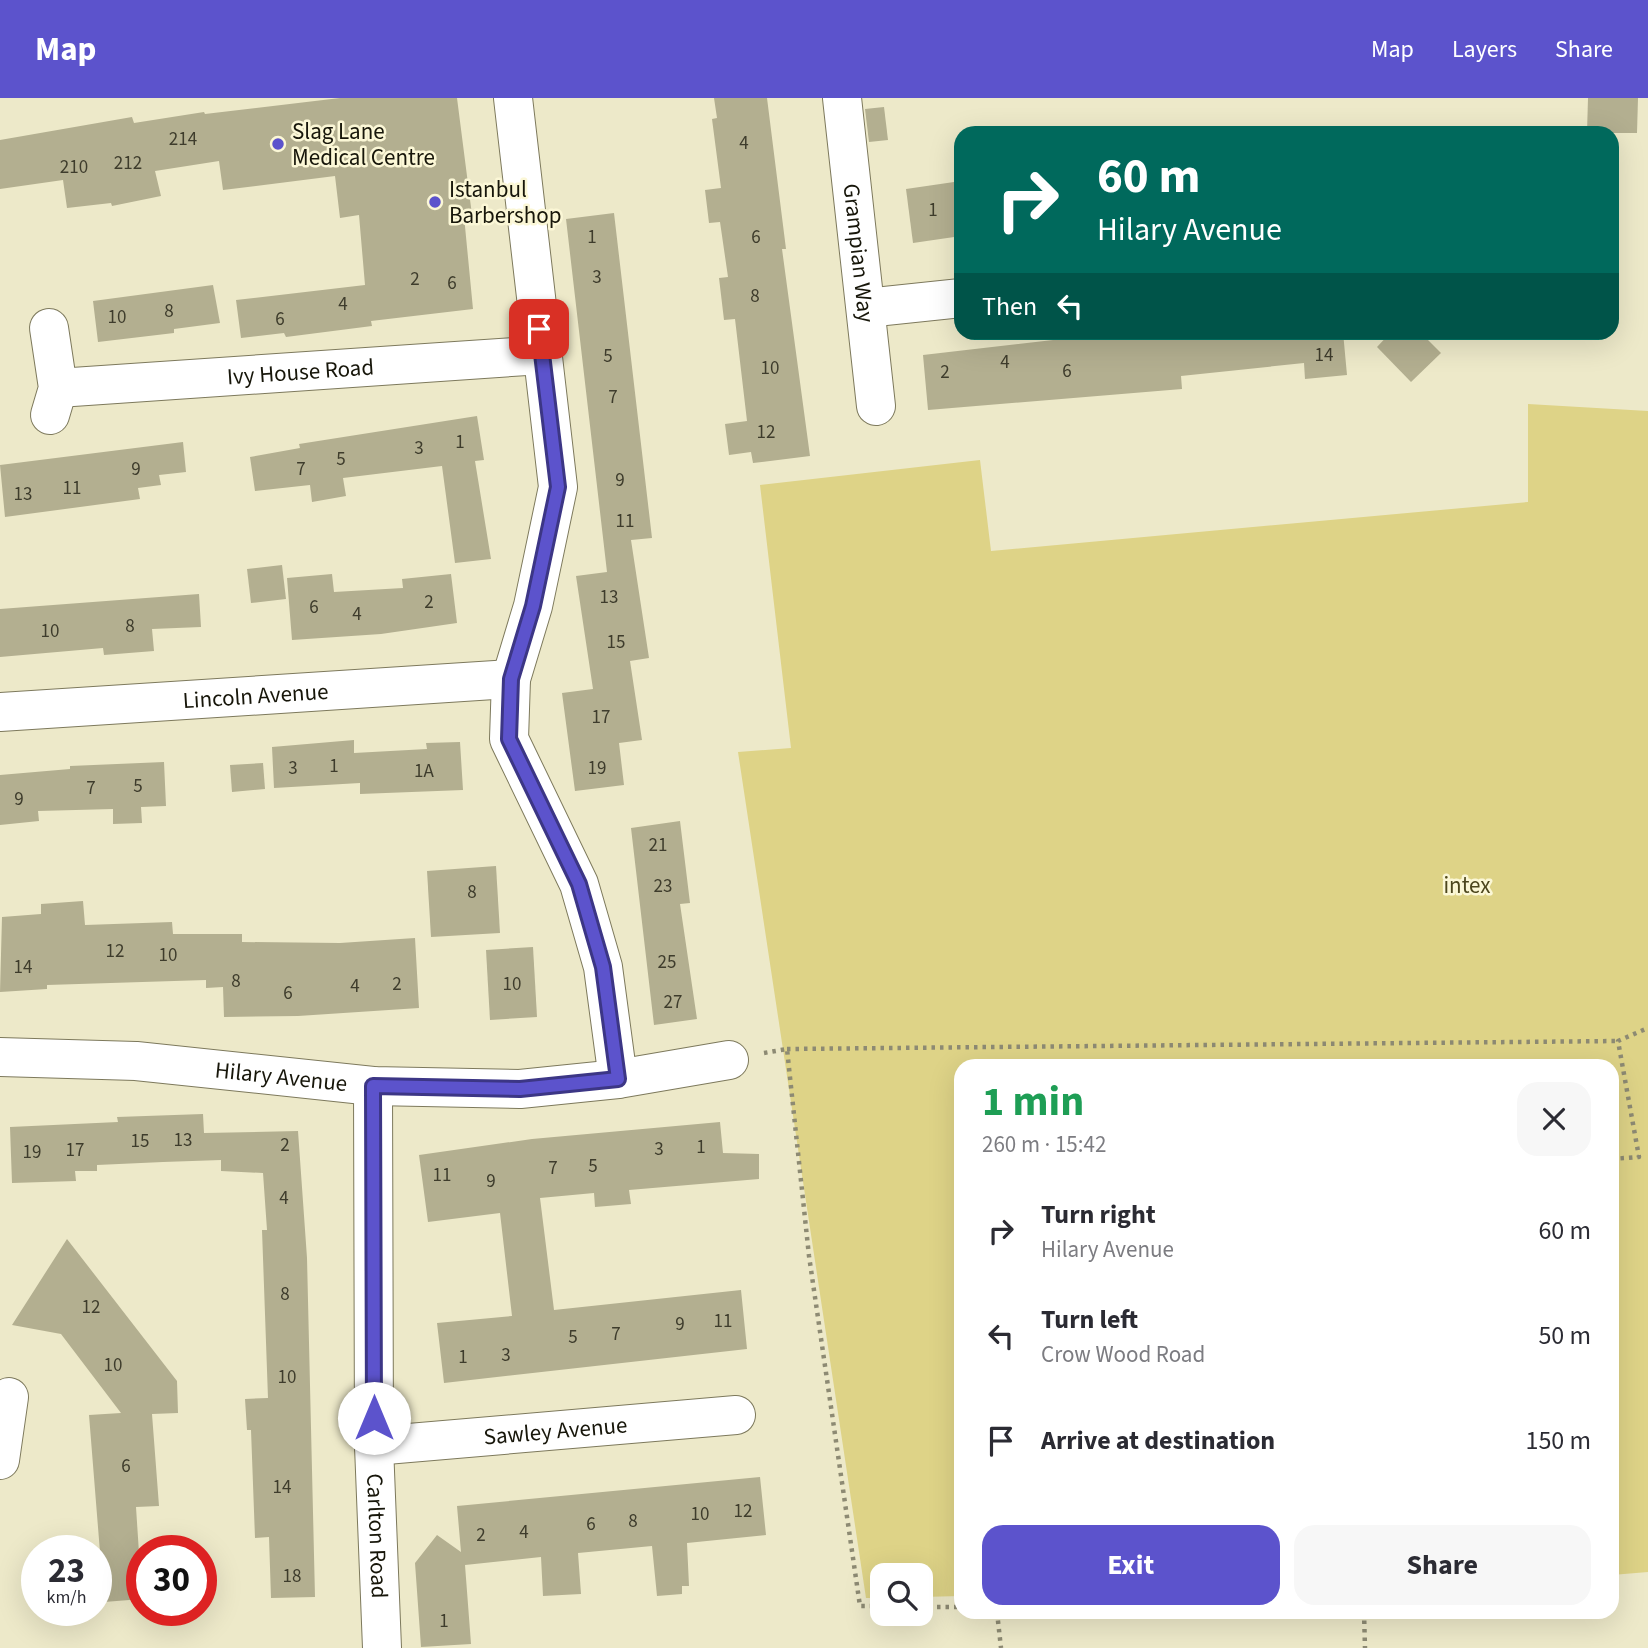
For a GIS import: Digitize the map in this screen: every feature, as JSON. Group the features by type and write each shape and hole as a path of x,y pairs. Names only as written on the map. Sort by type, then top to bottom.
{"street":[{"path":"513,98 558,487 533,606 511,679 509,739 579,884 603,967 618,1079"},
{"name":"Grampian Way","path":"842,98 876,406"},
{"path":"866,308 954,299"},
{"name":"Ivy House Road","path":"48,328 54,401 542,355"},
{"name":"Lincoln Avenue","path":"0,712 511,679"},
{"name":"Hilary Avenue","path":"0,1057 136,1061 373,1086 520,1089 618,1079 729,1060"},
{"name":"Carlton Road","path":"373,1086 374,1446 382,1648"},
{"path":"0,1460 15,1397"},
{"name":"Sawley Avenue","path":"374,1446 736,1415"}],"path":[{"path":"729,1060 787,1049 1618,1041 1648,1028"},
{"path":"1618,1041 1639,1157 1619,1158"},
{"path":"787,1049 809,1256 860,1606 870,1606"},
{"path":"933,1606 954,1607"},
{"path":"998,1619 1001,1648"},
{"path":"1364,1619 1365,1648"}],"green space":[{"name":"intex","path":"1528,404 1648,411 1648,1572 1619,1574 1619,1059 954,1059 954,1596 933,1597 933,1563 870,1563 870,1598 866,1598 738,752 791,748 760,485 980,460 991,551 1528,502"}],"building":[{"path":"340,98 457,98 472,215 464,216 473,309 371,321 372,326 286,337 284,333 241,338 236,300 365,285 359,215 340,218 335,176 223,190 219,161 155,171 161,196 112,206 111,203 67,208 63,180 0,189 0,140 132,117 134,123 204,112"},
{"path":"714,98 767,98 786,249 782,249 810,456 753,463 751,452 729,455 725,424 747,421 735,319 724,320 719,278 728,277 720,222 709,223 705,190 721,188 712,119 717,118"},
{"path":"1588,98 1638,98 1637,133 1619,133 1619,126 1587,126"},
{"path":"884,107 888,140 869,142 865,109"},
{"path":"954,182 954,237 913,243 906,189"},
{"path":"614,213 652,538 631,540 649,658 630,661 642,740 619,743 624,785 575,791 562,693 593,689 576,576 607,572 566,219"},
{"path":"213,285 220,323 174,329 174,333 98,342 93,301"},
{"path":"1053,340 1344,340 1347,375 1305,379 1304,363 1181,376 1182,389 928,410 923,355"},
{"path":"1384,340 1428,340 1441,353 1411,382 1377,347"},
{"path":"477,416 484,460 475,461 491,559 455,563 442,466 343,478 346,496 312,502 310,485 255,491 250,457 300,448 299,444"},
{"path":"183,442 186,472 159,475 161,485 138,488 140,499 5,517 0,465"},
{"path":"282,565 286,599 251,603 247,569"},
{"path":"332,574 334,592 403,588 402,579 451,574 457,623 381,634 292,640 287,578"},
{"path":"199,594 201,627 152,629 154,651 104,655 103,648 0,657 0,609"},
{"path":"354,740 354,753 427,749 426,743 460,742 463,790 360,794 360,783 274,788 272,747"},
{"path":"164,762 166,806 141,807 142,823 113,824 113,809 38,811 39,821 0,825 0,775 70,769 70,766"},
{"path":"263,763 265,789 232,792 230,765"},
{"path":"680,821 690,903 680,904 697,1019 654,1025 631,828"},
{"path":"496,866 500,933 431,937 427,871"},
{"path":"83,901 85,925 172,922 173,934 242,934 242,942 340,943 415,938 419,1008 298,1016 224,1017 223,987 206,988 206,980 47,985 47,989 0,992 2,917 41,914 41,904"},
{"path":"533,947 537,1017 490,1020 486,950"},
{"path":"203,1114 204,1133 298,1131 307,1258 315,1597 271,1598 269,1537 255,1538 251,1430 247,1430 245,1399 268,1398 262,1230 267,1230 263,1173 221,1171 221,1160 163,1162 97,1165 97,1171 75,1171 76,1181 12,1183 10,1127 118,1122 117,1117"},
{"path":"720,1122 723,1153 759,1154 759,1179 629,1190 631,1204 595,1207 594,1193 540,1198 554,1310 741,1290 747,1349 444,1383 437,1323 512,1316 500,1213 428,1222 419,1155 532,1139"},
{"path":"67,1239 177,1381 178,1413 152,1414 159,1506 136,1507 138,1535 126,1535 126,1600 112,1601 112,1535 99,1535 89,1415 121,1413 61,1334 12,1325"},
{"path":"760,1477 766,1535 687,1543 689,1586 682,1586 682,1594 657,1596 652,1546 578,1553 581,1594 543,1596 541,1557 465,1565 471,1644 421,1647 415,1563 437,1535 461,1552 457,1506"}],"place":[{"name":"Slag Lane Medical Centre","path":"278,144"},
{"name":"Istanbul Barbershop","path":"435,202"}],"route":[{"path":"374,1418 373,1086 520,1089 618,1079 603,967 579,884 509,739 511,679 533,606 558,487 539,329"}]}
